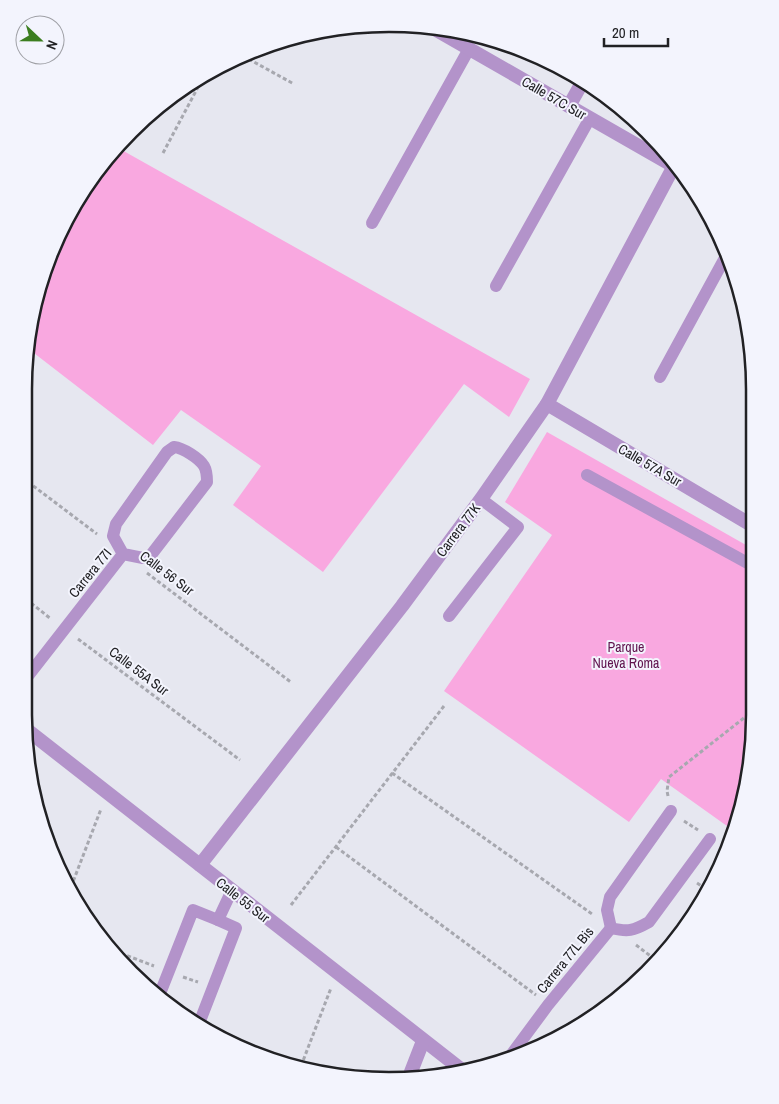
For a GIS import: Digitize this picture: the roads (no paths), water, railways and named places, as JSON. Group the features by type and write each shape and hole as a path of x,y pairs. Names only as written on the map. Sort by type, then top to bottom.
{"street":[{"name":"Calle 57C Sur","path":"448,38 663,160"},
{"path":"569,106 579,87"},
{"name":"Carrera 77K","path":"200,865 402,606 481,499 547,404 673,171"},
{"name":"Calle 57A Sur","path":"547,404 746,522"},
{"name":"Calle 55 Sur","path":"33,734 456,1065"},
{"path":"411,1071 423,1041"}],"lane":[{"path":"372,223 468,49"},
{"path":"496,286 590,118"},
{"path":"660,377 723,262"},
{"name":"Carrera 77I","path":"174,446 180,447 203,464 207,473 207,482 151,555 143,558 123,554 113,536 116,524 167,452 174,446"},
{"path":"587,475 746,562"},
{"path":"449,616 518,528 481,499"},
{"name":"Carrera 77I","path":"32,671 123,554"},
{"path":"611,928 607,910 610,897 671,811"},
{"name":"Carrera 77L Bis","path":"516,1048 548,1005 611,928 626,931 637,929 649,922 710,839"},
{"path":"218,920 232,890"},
{"path":"162,989 192,910 236,928 201,1018"}],"park label":[{"name":"Parque Nueva Roma","path":"626,656"}]}
